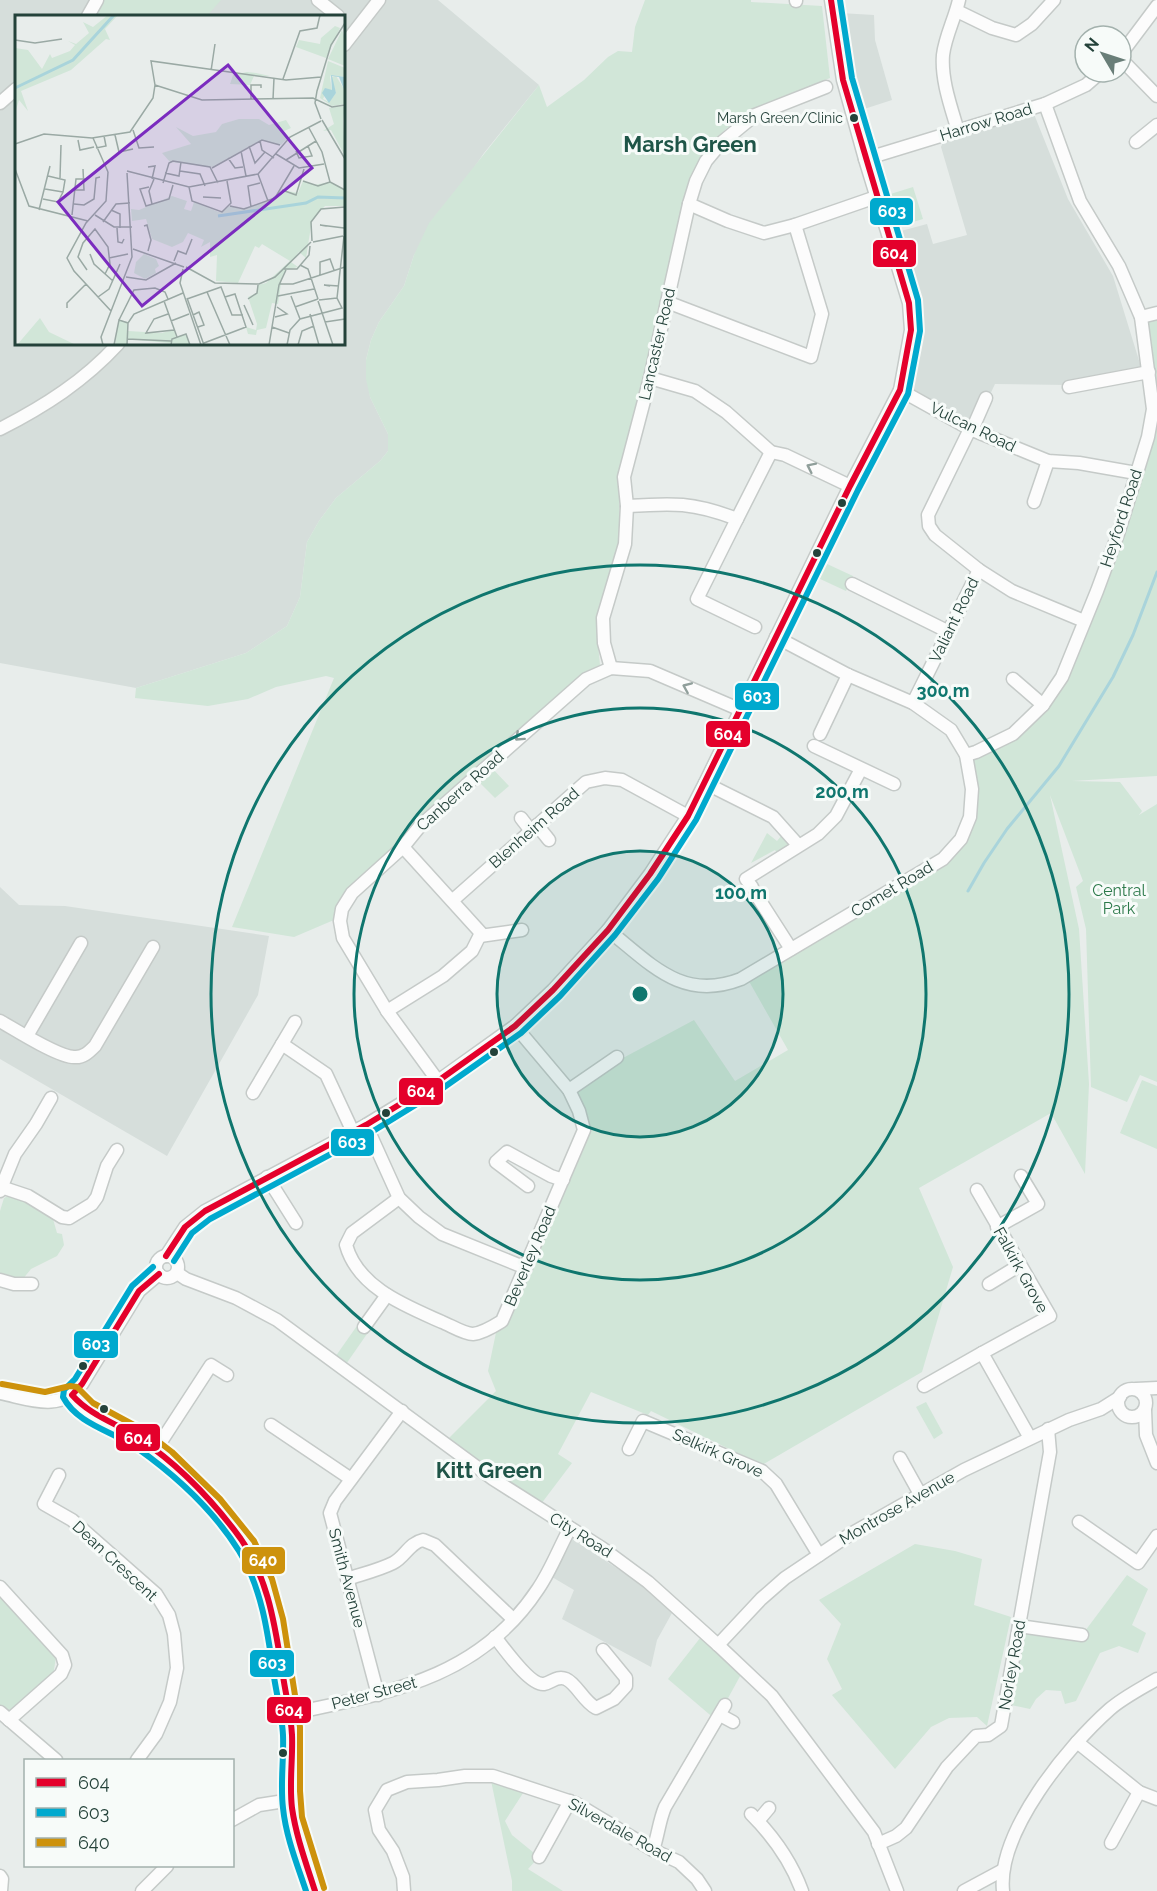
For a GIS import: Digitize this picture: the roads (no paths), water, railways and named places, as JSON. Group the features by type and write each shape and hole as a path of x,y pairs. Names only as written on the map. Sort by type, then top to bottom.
{"street":[{"path":"89,15 97,0"},
{"path":"318,0 337,15"},
{"path":"345,44 379,0"},
{"path":"159,1274 157,1263 166,1256 180,1233 192,1220 267,1177 366,1125 438,1081 515,1026 554,990 608,930 650,874 688,816 850,486 900,390 911,330 909,303 843,80 831,0"},
{"path":"958,131 950,104 943,55 958,5 992,28 1016,35 1032,24 1054,0"},
{"path":"1133,38 1157,6"},
{"path":"345,22 355,30"},
{"path":"1133,71 1157,96"},
{"name":"Harrow Road","path":"865,159 1045,104 1087,84"},
{"name":"Lancaster Road","path":"612,668 604,644 603,618 625,544 627,506 624,477 650,378 696,181 706,160 721,143 756,115 826,87"},
{"path":"0,103 15,90"},
{"name":"Heyford Road","path":"966,755 1013,734 1043,705 1062,677 1118,534 1148,437 1153,409 1141,317 1119,266 1080,201 1045,104"},
{"path":"1136,142 1157,125"},
{"path":"689,204 764,233 795,225 876,197"},
{"path":"667,302 811,357 822,314 795,225"},
{"path":"1141,317 1157,313"},
{"path":"0,429 45,405 98,365 117,345"},
{"path":"1068,387 1149,372"},
{"path":"650,378 694,391 726,411 771,452 785,455 850,486"},
{"name":"Vulcan Road","path":"900,390 971,429 1048,461 1079,463 1136,473"},
{"path":"986,398 928,515 929,526 935,535 980,570 1012,591 1084,621"},
{"path":"755,627 698,599 771,452"},
{"path":"1034,502 1048,461"},
{"path":"627,506 674,503 707,508 737,519"},
{"name":"Valiant Road","path":"913,703 980,570"},
{"path":"852,584 949,632"},
{"name":"Comet Road","path":"608,930 672,978 697,986 711,987 733,982 943,860 961,839 970,817 972,789 966,755 951,730 913,703 848,675 776,637"},
{"name":"Canberra Road","path":"438,1081 387,1011 343,938 340,921 342,909 352,893 403,847 420,826 588,684 612,668 650,671 741,710"},
{"path":"820,734 848,675"},
{"path":"1013,679 1043,705"},
{"path":"814,746 894,784"},
{"path":"791,949 746,879 818,834 836,816 861,769"},
{"name":"Blenheim Road","path":"453,900 586,782 605,778 622,780 688,816"},
{"path":"705,783 773,817 798,845"},
{"path":"521,818 549,840"},
{"path":"387,1011 443,976 472,951 481,933 403,847"},
{"path":"480,936 522,930"},
{"path":"27,1036 81,944"},
{"path":"0,1021 70,1057 76,1058 86,1054 95,1046 153,947"},
{"path":"253,1093 295,1022"},
{"name":"Beverley Road","path":"399,1198 352,1233 346,1245 349,1255 361,1271 376,1287 400,1303 471,1334 488,1330 502,1321 584,1130 579,1111 569,1090 515,1026"},
{"path":"282,1044 326,1074 353,1132"},
{"path":"569,1090 617,1058"},
{"path":"51,1098 15,1154 1,1189 28,1196 63,1223 92,1204 97,1197 107,1166 117,1150"},
{"path":"366,1125 399,1198 419,1217 442,1234 526,1268"},
{"path":"528,1186 496,1162 507,1152 563,1180"},
{"path":"997,1227 1038,1203 1021,1176"},
{"path":"267,1177 297,1224"},
{"name":"Falkirk Grove","path":"924,1386 1050,1316 977,1190"},
{"path":"159,1274 167,1278 177,1273 177,1262 172,1257 166,1256"},
{"path":"989,1284 1020,1266"},
{"name":"City Road","path":"177,1273 277,1320 493,1479 632,1569 718,1645 779,1705 874,1832 897,1891"},
{"path":"0,1392 46,1402 56,1402 72,1395 82,1384 139,1291 159,1274"},
{"path":"0,1280 14,1284 35,1284"},
{"path":"364,1327 387,1295"},
{"path":"982,1353 1030,1438"},
{"path":"155,1451 211,1365 226,1375"},
{"path":"1146,1435 1118,1406 1120,1397 1126,1390 1157,1388"},
{"path":"1136,1389 1144,1394 1146,1435 1157,1463"},
{"path":"1101,1409 1139,1416 1157,1394"},
{"path":"72,1395 85,1411 126,1431 155,1451 216,1508 237,1532 255,1560 273,1622 289,1714 292,1744 291,1800 294,1822 315,1891"},
{"name":"Montrose Avenue","path":"718,1645 761,1599 785,1578 819,1555 920,1494 1030,1438 1069,1420 1101,1409 1120,1397"},
{"name":"Smith Avenue","path":"378,1695 330,1513 335,1501 402,1411"},
{"name":"Selkirk Grove","path":"629,1449 643,1421 762,1471 776,1484 819,1555"},
{"path":"272,1425 351,1479"},
{"name":"Norley Road","path":"878,1844 896,1836 906,1828 947,1767 976,1736 988,1735 1001,1726 1050,1452 1048,1430"},
{"path":"900,1458 920,1494"},
{"name":"Dean Crescent","path":"59,1475 44,1504 72,1520 156,1594 169,1615 174,1635 177,1668 170,1702 156,1734 138,1759"},
{"path":"1079,1522 1138,1563 1157,1536"},
{"name":"Peter Street","path":"289,1714 378,1695 411,1685 473,1654 495,1637 538,1590 570,1528"},
{"path":"347,1579 393,1563 412,1545 423,1540 435,1545 513,1619"},
{"path":"0,1587 62,1655 65,1665 61,1674 5,1716 54,1759"},
{"path":"1019,1626 1082,1635"},
{"path":"495,1637 533,1682 543,1684 559,1678 567,1679 588,1704 596,1708 614,1699 626,1686 626,1678 603,1650"},
{"path":"1003,1891 1003,1870 1006,1857 1030,1804 1077,1742 1111,1708 1157,1678"},
{"path":"652,1850 657,1840 659,1822 665,1807 722,1710 733,1722"},
{"path":"1077,1742 1139,1792 1157,1799"},
{"name":"Silverdale Road","path":"404,1891 403,1877 393,1851 379,1830 375,1810 387,1790 407,1782 465,1776 493,1776 570,1801 652,1850 680,1862 705,1891"},
{"path":"1111,1843 1139,1792"},
{"path":"234,1819 259,1805 291,1800"},
{"path":"539,1857 570,1801"},
{"path":"769,1808 755,1818 771,1835 795,1870 802,1891"},
{"path":"141,1891 163,1867"},
{"path":"964,1891 1003,1870"},
{"path":"0,1876 1,1891"}],"waterway":[{"path":"968,891 1007,829 1059,766 1113,677 1133,635 1157,572"}],"place":[{"name":"Marsh Green/Clinic","path":"854,118"}],"district":[{"name":"Marsh Green","path":"690,144"},
{"name":"Kitt Green","path":"489,1470"}],"park label":[{"name":"Central Park","path":"1119,899"}]}
